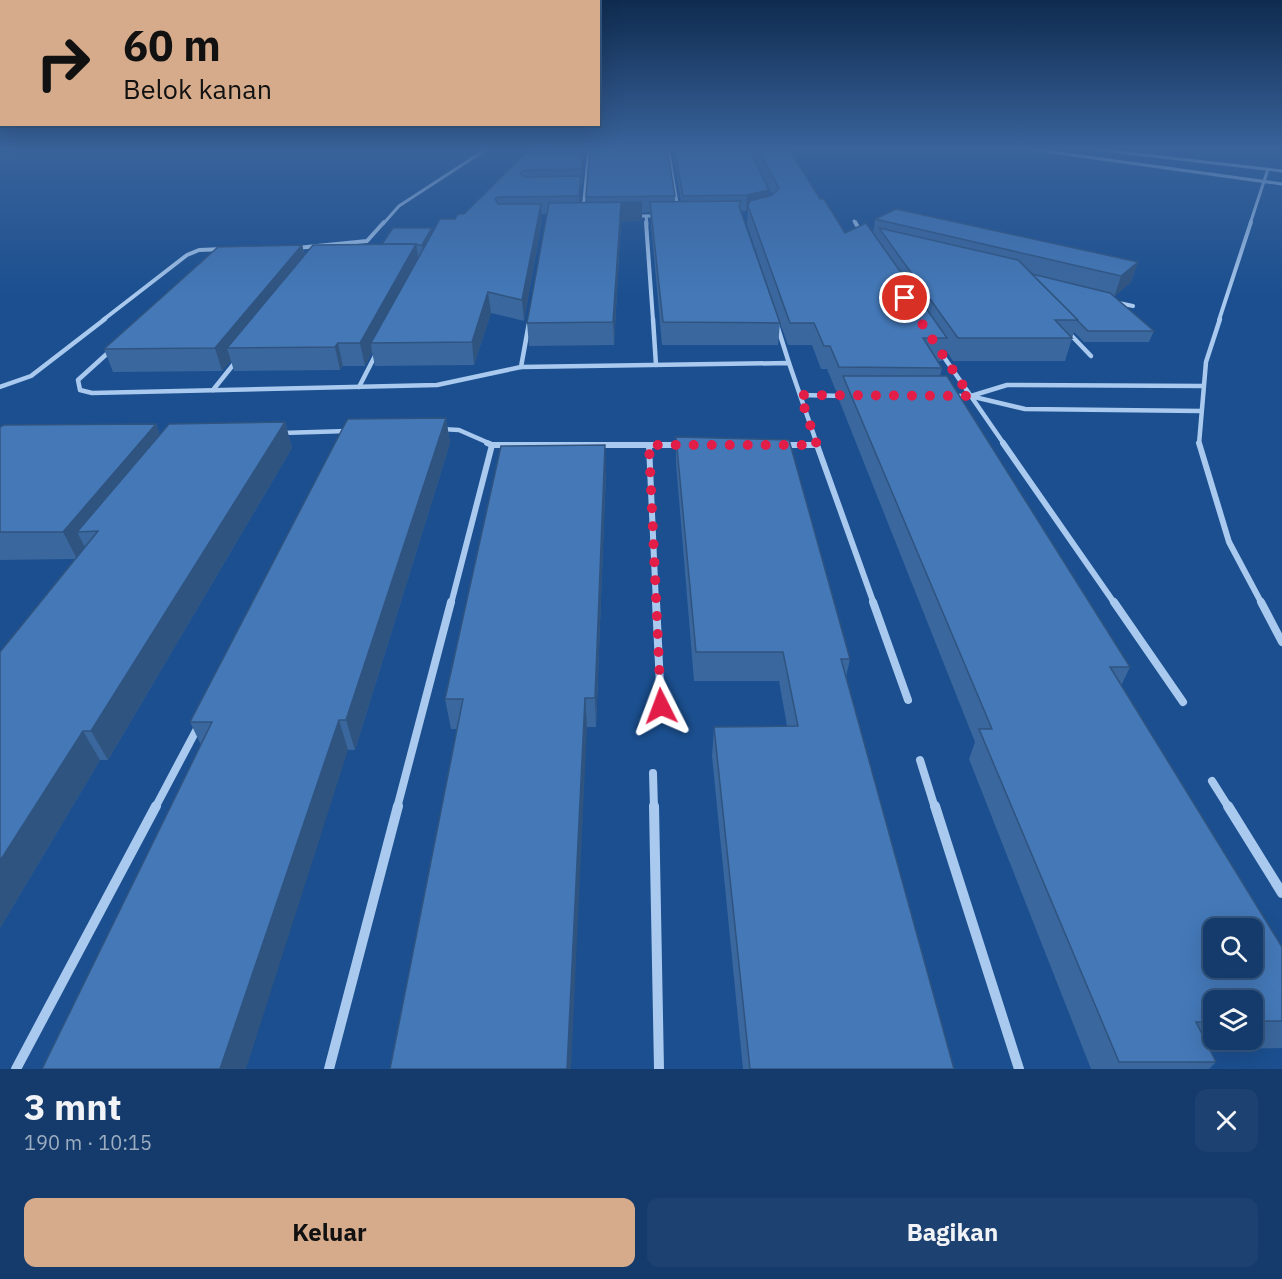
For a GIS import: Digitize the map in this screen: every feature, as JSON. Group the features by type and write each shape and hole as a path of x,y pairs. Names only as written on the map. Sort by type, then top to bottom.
{"street":[{"path":"286,249 367,241 399,206 412,198"},
{"path":"583,217 584,198"},
{"path":"677,198 680,216"},
{"path":"1259,198 1206,362 1198,441 1229,542 1282,642"},
{"path":"625,216 668,216"},
{"path":"646,216 656,365"},
{"path":"854,221 866,239"},
{"path":"0,387 31,376 187,255 212,248 234,249"},
{"path":"1111,301 1133,306"},
{"path":"775,320 908,700"},
{"path":"521,367 529,321"},
{"path":"1068,333 1091,356"},
{"path":"114,347 78,380 80,390 92,393 437,385 521,367 789,363"},
{"path":"938,347 1183,702"},
{"path":"359,387 380,348"},
{"path":"213,390 243,353"},
{"path":"970,396 1007,385 1203,386"},
{"path":"800,395 857,396"},
{"path":"947,396 970,396 1025,408 1201,411"},
{"path":"436,429 459,430 492,444 693,445"},
{"path":"274,433 354,430 349,441"},
{"path":"329,1069 492,444"},
{"path":"649,445 661,706"},
{"path":"772,445 817,445"},
{"path":"16,1069 205,713"},
{"path":"920,760 1019,1069"},
{"path":"653,773 659,1069"},
{"path":"1212,781 1282,893"}],"building":[{"path":"480,198 497,198 495,199 498,204 541,204 522,300 488,292 472,342 371,343 440,219 455,219 458,214 464,214"},
{"path":"762,198 819,198 824,199 845,233 866,223 947,338 923,338 942,368 839,367 830,346 824,346 814,323 790,323 748,206 750,201"},
{"path":"741,201 739,206 780,323 663,322 650,202"},
{"path":"642,202 621,204 613,322 527,323 549,203"},
{"path":"896,209 1138,262 1121,276 875,219"},
{"path":"393,228 432,228 422,245 382,244"},
{"path":"879,228 1018,260 1078,320 1055,320 1072,338 958,338"},
{"path":"416,244 360,343 338,343 335,347 227,348 313,245"},
{"path":"302,245 215,348 104,349 218,247"},
{"path":"1032,274 1110,293 1154,331 1088,331"},
{"path":"843,376 947,376 1130,667 1110,667 1282,947 1282,1021 1263,1021 1263,990 1203,990 1203,1022 1196,1022 1203,1036 1203,1050 1210,1050 1216,1062 1119,1062 979,729 992,729"},
{"path":"446,418 346,720 339,720 220,1069 42,1069 212,722 190,722 346,422 348,419"},
{"path":"285,422 91,731 83,731 0,861 0,652 98,531 77,532 169,424"},
{"path":"156,424 63,532 0,532 0,427 4,425"},
{"path":"676,437 789,440 850,659 841,659 954,1069 750,1069 714,727 798,726 783,652 696,652"},
{"path":"605,445 595,698 585,698 567,1069 390,1069 463,699 445,699 501,446"}],"route":[{"path":"661,706 649,445 817,445 800,395 970,396 905,298"}]}
